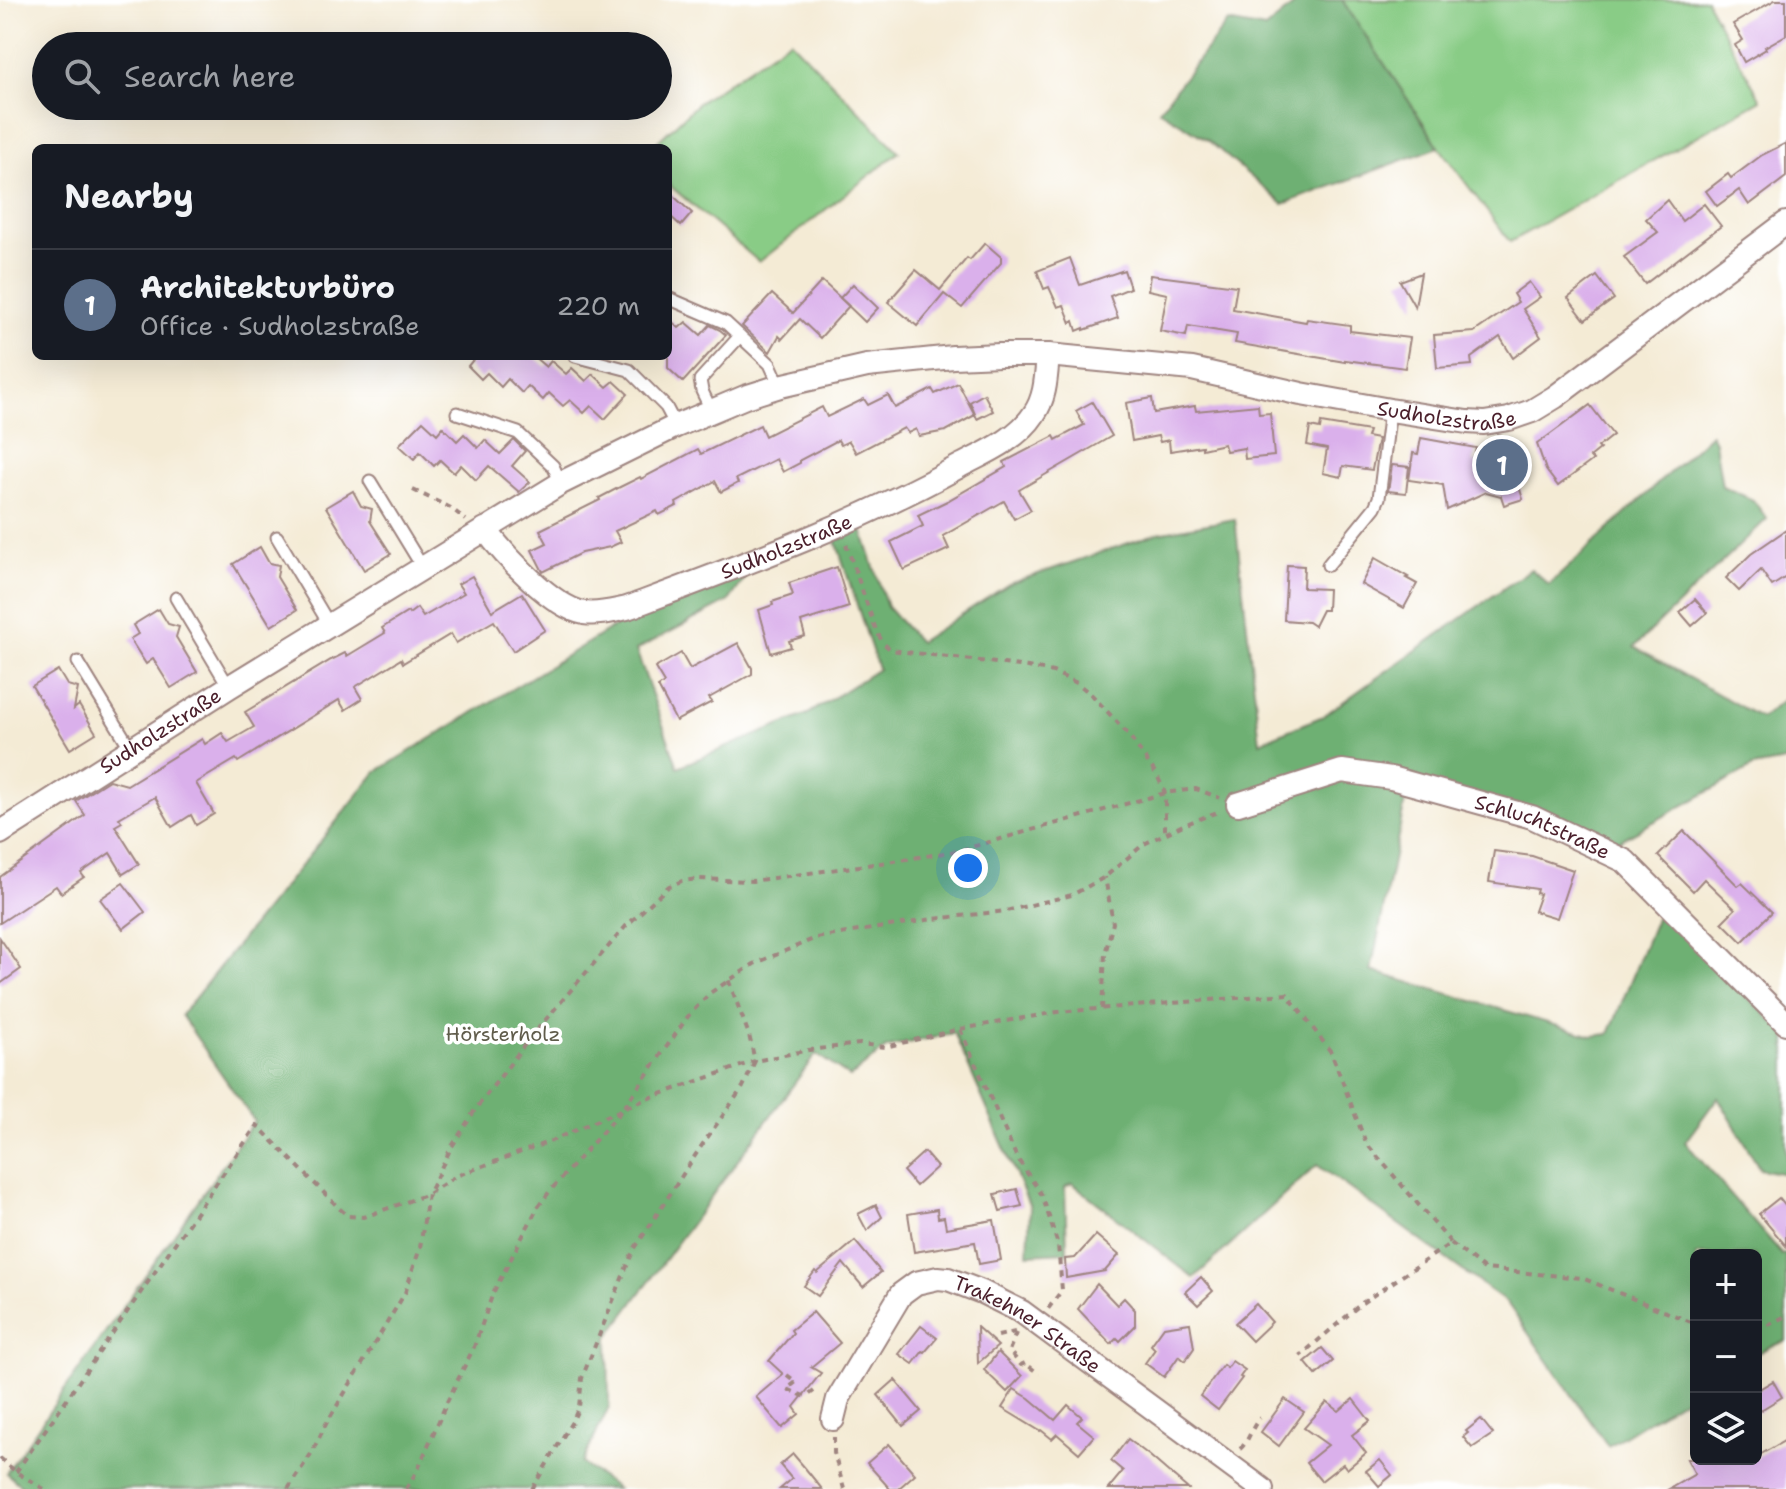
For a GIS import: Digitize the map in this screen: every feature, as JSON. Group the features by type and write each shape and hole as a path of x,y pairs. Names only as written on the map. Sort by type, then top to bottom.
{"street":[{"name":"Sudholzstraße","path":"0,833 329,624 561,483 623,450 711,410 780,386 867,366 953,357 1048,355 1192,369 1390,410 1484,423 1509,419 1532,411 1555,397 1786,223"},
{"name":"Sudholzstraße","path":"480,532 556,601 580,612 601,614 627,608 839,526 947,474 1015,434 1034,416 1042,400 1048,355"},
{"name":"Schluchtstraße","path":"1238,804 1342,771 1391,778 1532,817 1625,861 1786,1023"},
{"name":"Trakehner Straße","path":"833,1419 838,1399 901,1294 908,1287 927,1280 948,1279 982,1292 1262,1489"}],"lane":[{"path":"672,300 726,323 770,364 780,386"},
{"path":"711,410 700,380 740,336"},
{"path":"590,360 629,370 666,407 676,426"},
{"path":"1328,565 1379,498 1390,410"},
{"path":"457,413 518,433 553,466 561,483"},
{"path":"370,481 423,568"},
{"path":"277,537 329,624"},
{"path":"176,598 229,687"},
{"path":"78,662 131,749"}],"path":[{"path":"413,490 451,508 480,532"},
{"path":"839,526 883,643 891,650 904,653 1053,672 1077,683 1128,734 1157,775 1165,793 1165,834"},
{"path":"288,1489 405,1293 420,1248 428,1194 475,1110 529,1039 626,926 669,886 699,879 752,881 957,851 1165,793 1196,789 1238,804"},
{"path":"406,1489 474,1347 493,1293 538,1207 622,1110 689,1015 710,993 754,964 816,938 1006,911 1072,895 1105,877 1144,844 1238,804"},
{"path":"1102,1009 1105,954 1113,923 1105,877"},
{"path":"532,1489 579,1407 582,1378 633,1251 743,1087 755,1061 728,979"},
{"path":"16,1472 257,1125 348,1216 364,1217 428,1194 456,1176 755,1061 860,1044 885,1047 960,1029 1058,1012 1287,994 1331,1052 1366,1143 1451,1243 1484,1269 1582,1278 1690,1322"},
{"path":"960,1029 1017,1158 1042,1195 1058,1245 1062,1290 1025,1322 998,1336"},
{"path":"1300,1356 1362,1303 1451,1243"},
{"path":"1762,1327 1786,1316"},
{"path":"1025,1322 1009,1351 1021,1365 1025,1363 1039,1374"},
{"path":"787,1375 796,1382 787,1389 806,1397 814,1391"},
{"path":"1226,1463 1244,1446 1253,1425 1260,1418"},
{"path":"833,1419 834,1453 844,1489"},
{"path":"0,1458 44,1489"}],"green space":[{"path":"1300,0 1342,0 1439,147 1283,204 1209,141 1159,110 1228,22 1265,29"},
{"path":"1342,0 1706,0 1761,100 1510,242 1439,147"},
{"path":"790,40 899,152 759,262 672,187 672,144 655,144 698,103"},
{"name":"Hörsterholz","path":"1711,434 1722,486 1753,500 1767,519 1634,647 1761,718 1786,698 1786,761 1753,767 1619,841 1583,831 1405,801 1371,971 1592,1036 1609,1034 1659,911 1786,1034 1786,1174 1760,1169 1718,1097 1685,1142 1782,1255 1786,1253 1786,1341 1762,1351 1762,1249 1690,1249 1690,1395 1608,1446 1507,1303 1317,1165 1194,1278 1072,1183 1065,1187 1067,1252 1028,1254 1030,1207 954,1033 886,1048 850,1077 816,1054 608,1337 609,1407 582,1463 617,1489 25,1489 6,1473 254,1121 181,1015 376,772 625,620 750,571 729,601 636,650 678,767 808,714 878,669 836,541 862,530 887,607 919,642 1009,584 1158,533 1235,519 1260,742 1323,716 1531,569 1549,585"}],"building":[{"path":"1775,0 1786,0 1786,35 1744,62 1735,45 1743,40 1733,24"},
{"path":"1786,143 1786,177 1749,205 1739,190 1717,206 1706,191 1728,174 1731,178 1762,155"},
{"path":"672,195 692,213 681,226 672,218"},
{"path":"1667,200 1682,221 1704,204 1721,226 1645,284 1624,257 1658,232 1646,219"},
{"path":"985,243 1001,257 1001,263 962,308 944,294 917,326 888,302 916,270 940,290 967,258 970,260"},
{"path":"1070,258 1080,285 1124,270 1130,288 1110,296 1118,318 1077,331 1064,305 1058,307 1049,287 1044,289 1037,271"},
{"path":"1421,273 1415,307 1400,281"},
{"path":"1150,275 1237,286 1233,309 1306,322 1307,319 1350,325 1350,331 1410,338 1405,368 1345,362 1235,343 1237,334 1188,326 1186,336 1160,331 1167,294 1148,290"},
{"path":"1597,276 1614,299 1585,320 1568,298"},
{"path":"822,281 849,306 820,338 800,319 782,339 779,336 770,352 742,326 772,294 793,313"},
{"path":"1529,282 1540,297 1523,309 1541,337 1513,358 1500,337 1471,358 1472,365 1437,368 1434,335 1474,332 1518,302 1513,294"},
{"path":"853,284 878,308 865,322 840,298"},
{"path":"672,322 679,328 686,322 701,335 710,325 726,335 683,382 668,368 668,360 672,360"},
{"path":"473,360 538,360 546,367 551,361 566,374 572,368 586,381 593,374 607,387 614,381 628,394 605,419 591,406 584,413 570,400 563,406 549,393 543,400 528,386 522,393 508,379 501,387 487,373 481,379 468,366"},
{"path":"958,383 975,415 946,431 919,436 916,429 908,433 904,428 856,453 849,441 841,445 838,440 783,472 776,459 736,479 738,483 721,492 715,481 659,515 657,511 615,531 621,542 581,553 543,572 532,550 547,543 540,530 698,449 701,454 760,425 765,436 822,407 827,417 864,399 868,405 888,395 895,408 932,389 935,394"},
{"path":"984,394 993,411 977,419 970,402"},
{"path":"1152,398 1154,413 1195,406 1196,411 1258,405 1259,414 1270,413 1274,456 1245,459 1244,448 1226,451 1224,444 1170,451 1169,440 1160,442 1158,436 1132,441 1126,403"},
{"path":"1092,402 1112,436 1019,490 1031,510 1014,519 1004,501 943,536 949,549 904,570 891,542 923,526 918,515 1006,467 1004,462 1054,436 1056,440 1084,425 1076,411"},
{"path":"1590,405 1613,435 1590,457 1593,460 1558,486 1546,470 1537,444"},
{"path":"423,421 437,434 443,427 457,441 464,434 478,448 485,440 500,454 514,440 525,451 512,466 530,482 519,492 489,466 476,480 461,465 454,473 440,460 434,466 420,452 414,459 399,445"},
{"path":"1321,423 1369,431 1367,437 1378,439 1372,470 1343,466 1341,477 1323,473 1327,449 1307,445 1310,427 1320,429"},
{"path":"1421,438 1476,448 1473,463 1508,452 1523,499 1504,505 1501,496 1486,492 1447,510 1443,485 1409,480 1413,453 1418,454"},
{"path":"1392,465 1409,467 1406,493 1388,491"},
{"path":"353,491 361,506 372,509 370,521 391,554 364,570 326,507"},
{"path":"1786,530 1786,577 1772,586 1761,570 1739,591 1726,578 1751,554"},
{"path":"260,547 269,563 279,565 277,577 297,610 271,626 233,564"},
{"path":"1375,558 1417,584 1404,608 1361,584"},
{"path":"1287,565 1304,566 1303,588 1328,589 1327,610 1322,610 1314,626 1308,622 1284,620"},
{"path":"837,567 849,607 801,622 805,636 789,641 791,647 771,653 759,610 793,595 789,583"},
{"path":"472,576 492,611 522,593 545,630 513,651 494,621 456,643 451,634 403,663 401,659 355,687 362,699 345,710 339,700 238,762 236,759 196,783 214,814 196,825 191,815 172,827 155,797 119,818 122,822 115,826 139,864 123,874 110,853 81,873 84,877 61,893 56,886 0,923 0,877 85,815 76,801 109,780 127,785 202,739 205,744 222,733 228,742 254,727 245,712 331,660 345,653 347,656 385,633 382,628 408,612 417,608 423,617 464,593 458,584"},
{"path":"1695,599 1707,613 1692,626 1680,612"},
{"path":"159,609 168,624 179,627 176,637 197,672 171,688 153,659 146,664 130,639 138,634 133,625"},
{"path":"738,643 752,668 752,674 709,698 712,702 676,721 658,687 664,683 655,668 681,653 690,669"},
{"path":"58,670 67,685 78,688 74,709 79,705 96,733 70,749 32,686"},
{"path":"1684,831 1738,886 1742,883 1772,912 1742,942 1722,922 1735,909 1704,879 1693,891 1658,856"},
{"path":"1494,851 1532,856 1573,870 1557,918 1534,911 1540,894 1536,893 1537,889 1489,882"},
{"path":"123,883 145,912 123,929 100,899"},
{"path":"0,938 21,969 0,984"},
{"path":"924,1152 937,1167 916,1186 903,1171"},
{"path":"1017,1189 1022,1206 1000,1211 995,1194"},
{"path":"1779,1198 1786,1207 1786,1246 1759,1214"},
{"path":"876,1205 882,1217 867,1231 858,1214"},
{"path":"937,1209 938,1218 944,1217 946,1228 994,1220 1001,1260 979,1264 975,1242 914,1252 908,1214"},
{"path":"1096,1235 1119,1255 1105,1271 1066,1278 1065,1259 1075,1258"},
{"path":"855,1241 881,1272 863,1287 843,1263 818,1296 804,1286 815,1271 817,1273"},
{"path":"1201,1277 1213,1291 1198,1305 1185,1292"},
{"path":"1097,1284 1117,1305 1124,1298 1135,1310 1135,1326 1120,1341 1117,1338 1111,1344 1078,1309"},
{"path":"1256,1304 1272,1322 1252,1341 1235,1323"},
{"path":"813,1312 840,1343 811,1367 821,1373 794,1407 799,1414 782,1428 756,1397 783,1374 769,1361 793,1333 791,1330"},
{"path":"1190,1323 1194,1348 1185,1361 1179,1356 1164,1377 1145,1363 1155,1349 1151,1345 1164,1327"},
{"path":"921,1326 937,1338 913,1364 899,1354"},
{"path":"977,1327 998,1346 978,1363"},
{"path":"1322,1348 1333,1361 1316,1375 1305,1362"},
{"path":"998,1352 1022,1376 1007,1392 984,1370"},
{"path":"1232,1361 1245,1370 1218,1410 1200,1396 1223,1365 1227,1368"},
{"path":"895,1380 921,1411 903,1426 878,1395"},
{"path":"1773,1381 1782,1397 1762,1409 1762,1387"},
{"path":"1014,1389 1055,1420 1068,1405 1082,1417 1077,1422 1094,1436 1079,1453 1057,1434 1052,1439 1002,1408"},
{"path":"1285,1399 1304,1412 1279,1446 1261,1432"},
{"path":"1353,1399 1370,1421 1352,1435 1366,1453 1347,1469 1343,1464 1321,1481 1306,1463 1328,1445 1304,1428 1327,1402 1339,1411"},
{"path":"1481,1419 1493,1434 1472,1448 1463,1437"},
{"path":"1128,1439 1188,1489 1108,1489 1123,1471 1111,1461"},
{"path":"1786,1440 1786,1489 1669,1489 1695,1474 1690,1465 1762,1465 1762,1454"},
{"path":"889,1444 915,1474 898,1489 890,1489 867,1463"},
{"path":"793,1454 822,1489 780,1489 792,1479 780,1465"},
{"path":"1380,1460 1392,1475 1379,1486 1366,1471"}],"place":[{"name":"Architekturbüro","path":"1502,465"}]}
